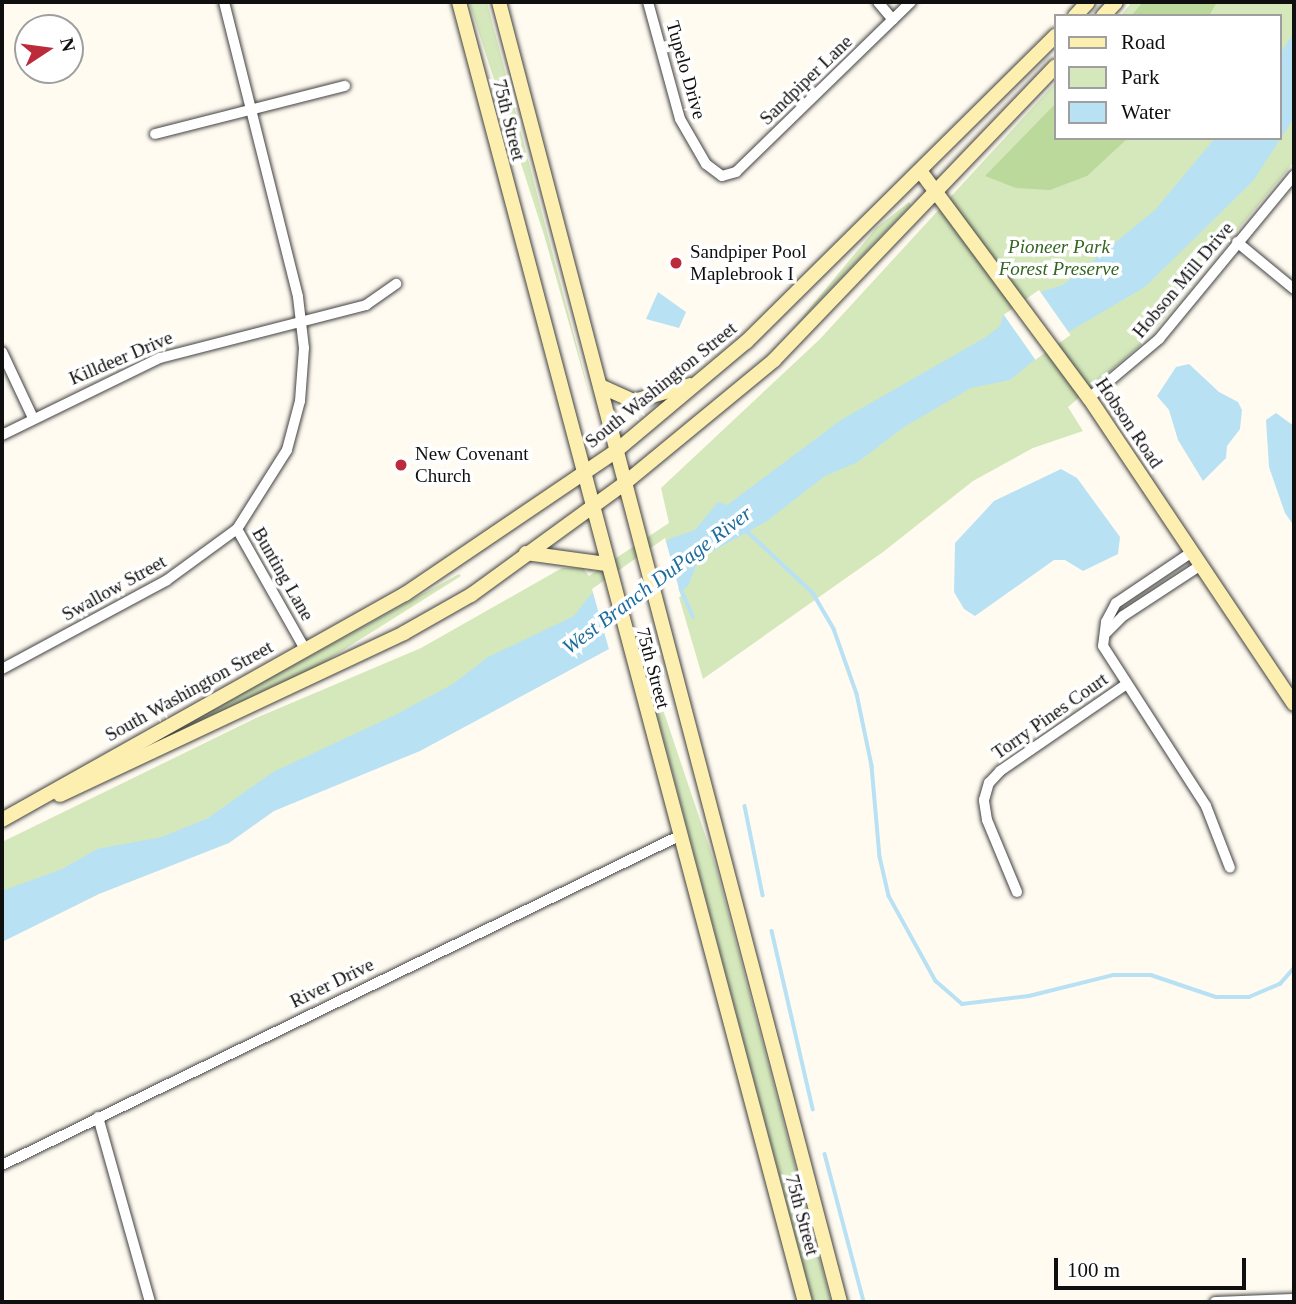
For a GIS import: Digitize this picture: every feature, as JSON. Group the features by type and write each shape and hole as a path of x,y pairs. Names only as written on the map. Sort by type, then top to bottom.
{"main road":[{"name":"75th Street","path":"459,2 590,507 805,1302"},
{"name":"75th Street","path":"499,2 840,1302"},
{"name":"South Washington Street","path":"7,818 470,553 616,451 698,383 921,172 1054,37"},
{"name":"South Washington Street","path":"7,818 129,765 404,633 471,595 625,483 775,360 1054,68"},
{"name":"Hobson Road","path":"921,172 1022,302 1294,704"},
{"path":"600,386 634,401 698,383"},
{"path":"526,553 606,564"}],"street":[{"name":"Bunting Lane","path":"224,2 302,321 302,376 295,425 278,467 237,529 305,649"},
{"name":"Tupelo Drive","path":"648,2 680,119 706,164 722,176"},
{"path":"878,2 894,20"},
{"name":"Sandpiper Lane","path":"722,176 736,173 911,2"},
{"path":"155,134 345,86"},
{"name":"Hobson Mill Drive","path":"1089,398 1159,340 1294,175"},
{"path":"1237,242 1294,289"},
{"path":"302,321 376,301 396,284"},
{"name":"Killdeer Drive","path":"2,435 160,358 302,321"},
{"path":"2,352 33,418"},
{"name":"Swallow Street","path":"2,669 167,580 237,529"},
{"path":"1192,552 1116,603 1103,636 1105,655 1206,806 1230,868"},
{"path":"1103,636 1123,616 1201,565"},
{"name":"Torry Pines Court","path":"1017,892 987,820 984,800 989,783 1000,771 1125,685"},
{"name":"River Drive","path":"2,1165 678,836"},
{"path":"98,1117 150,1302"},
{"path":"1215,1302 1294,1299"}],"green space":[{"path":"469,2 487,2 593,408 544,235"},
{"name":"Pioneer Park Forest Preserve","path":"1132,2 1294,2 1294,162 1145,341 1068,407 1083,431 1033,448 973,481 883,552 703,679 678,594 300,776 2,912 2,842 256,718 421,648 562,568 583,568 589,576 669,523 661,488 820,339 1054,84 1054,140 1282,140 1282,14 1122,14"},
{"path":"1143,2 1217,2 1210,14 1133,14"},
{"path":"1054,105 1054,140 1126,140 1087,176 1050,190 1016,188 985,176"},
{"path":"909,202 911,205 795,326 876,228"},
{"path":"459,574 461,576 310,671 174,736 172,732"},
{"path":"647,662 716,867 831,1302 813,1302 644,665"}],"water":[{"path":"1294,32 1294,118 1282,136 1282,51"},
{"name":"West Branch DuPage River","path":"1213,140 1280,140 1253,181 1145,287 1070,331 1010,380 971,388 904,427 858,462 825,476 767,521 699,559 688,586 609,649 420,751 274,811 229,843 99,894 2,942 2,891 62,869 97,849 162,837 208,818 273,772 395,715 453,684 488,657 574,616 590,595 671,538 695,530 718,502 727,505 841,420 986,337 1000,326 1003,315 1043,291 1063,285 1155,210"},
{"path":"658,292 686,312 679,328 646,319"},
{"path":"1189,364 1219,392 1238,402 1242,410 1240,429 1227,446 1226,458 1203,481 1178,440 1169,410 1157,396 1176,367"},
{"path":"1276,413 1294,426 1294,526 1285,513 1269,467 1266,420"},
{"path":"1061,469 1077,478 1120,537 1118,554 1083,571 1065,560 1054,560 975,616 964,609 954,592 955,543 994,501"}],"pier":[{"path":"1039,290 1071,335 1035,360 1004,315"},
{"path":"665,538 681,596 610,653 592,589"}],"waterway":[{"name":"West Branch DuPage River","path":"747,531 813,593 834,629 857,694 872,766 880,857 889,896 936,981 962,1004 1029,996 1113,975 1151,975 1216,997 1249,997 1280,984 1294,968"},
{"name":"West Branch DuPage River","path":"681,589 693,616"},
{"path":"745,806 763,895"},
{"path":"772,931 813,1109"},
{"path":"825,1154 864,1302"}],"place":[{"name":"Sandpiper Pool Maplebrook I","path":"676,263"},
{"name":"New Covenant Church","path":"401,465"}]}
